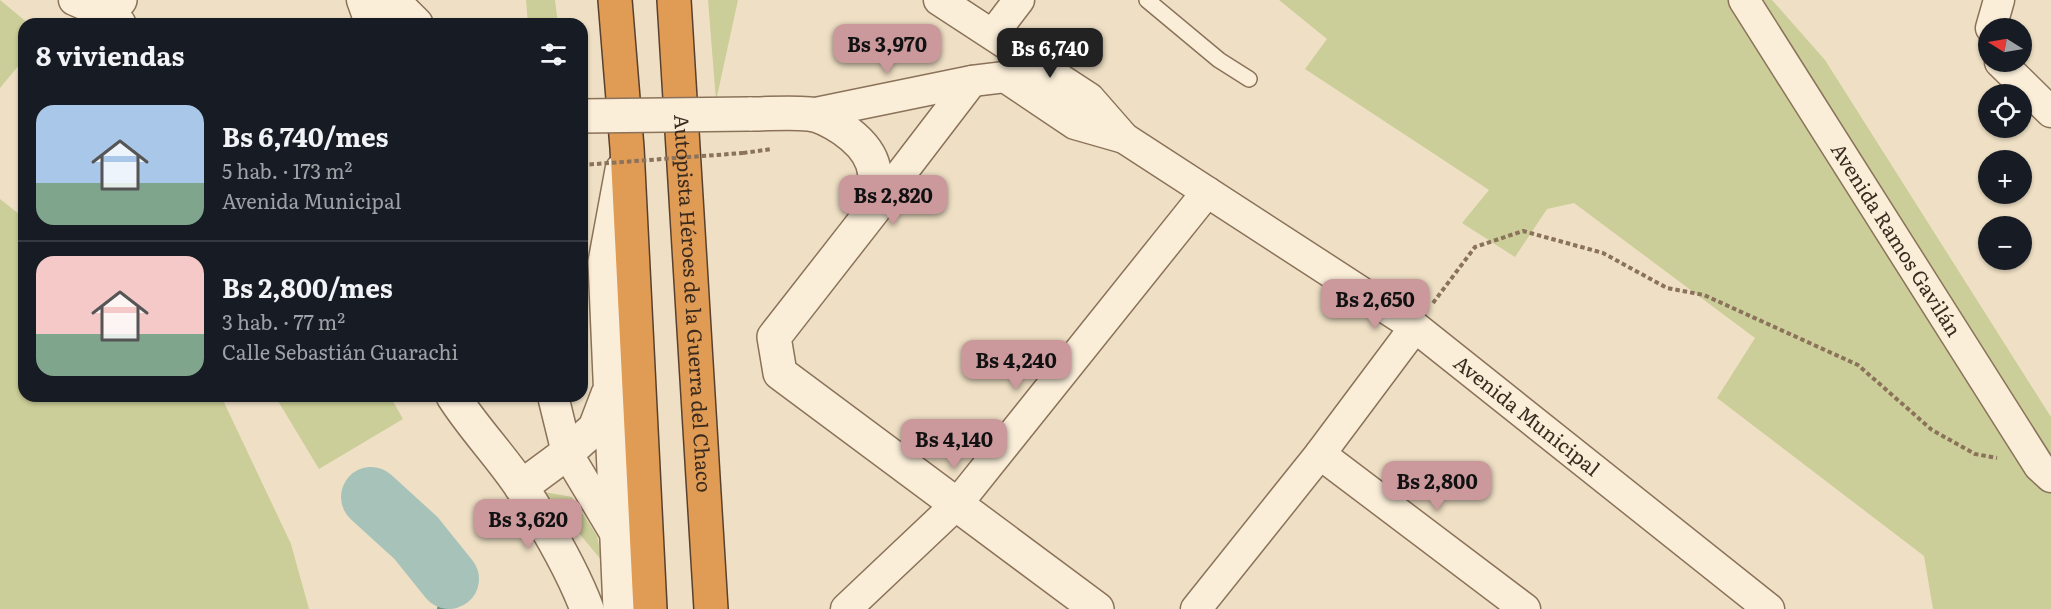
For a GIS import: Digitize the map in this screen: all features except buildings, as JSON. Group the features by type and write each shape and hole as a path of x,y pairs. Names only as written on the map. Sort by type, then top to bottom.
{"highway":[{"path":"615,0 627,148 650,609"},
{"name":"Autopista Héroes de la Guerra del Chaco","path":"674,0 711,609"}],"street":[{"path":"74,0 115,13"},
{"path":"362,0 369,18"},
{"path":"392,0 410,18"},
{"name":"Avenida Municipal","path":"939,0 1089,98 1124,138 1415,327 1769,609"},
{"path":"993,34 1019,0"},
{"name":"Avenida Ramos Gavilán","path":"1744,0 2045,472"},
{"path":"1994,18 1999,0"},
{"path":"2010,72 2051,112"},
{"name":"Avenida Municipal","path":"811,114 972,81 1005,77 1075,124 1124,138"},
{"path":"972,81 774,337 780,373 1097,609"},
{"path":"588,116 811,114 838,126 861,142 874,164 876,183 874,209"},
{"path":"620,609 605,262 627,148"},
{"path":"846,609 957,504 1207,192"},
{"path":"1196,609 1320,454 1415,327"},
{"path":"522,487 567,453 595,428 609,392"},
{"path":"457,402 468,420 522,487 580,602"},
{"path":"554,402 567,453 618,538"},
{"path":"1320,454 1525,609"}],"lane":[{"path":"1148,0 1219,60 1249,79"}],"path":[{"path":"588,165 743,153"},
{"path":"1415,327 1475,247 1523,231 1603,253 1667,288 1704,295 1858,365 1932,430 1975,454 2045,472"}],"green space":[{"path":"0,0 22,18 18,18 18,66 0,88"},
{"path":"526,0 555,0 557,18 528,18"},
{"path":"708,0 738,0 716,101"},
{"path":"1279,0 1772,0 1825,60 2051,417 2051,609 1933,609 1924,556 1717,398 1755,338 1574,203 1547,209 1515,257 1462,223 1489,190 1305,69 1327,39"},
{"path":"0,199 18,213 18,402 224,402 291,544 309,609 0,609"},
{"path":"279,402 393,402 403,419 319,469"},
{"path":"545,492 572,497 597,536 602,561"}],"waterway":[{"path":"371,497 416,538 449,579"},
{"path":"442,609 449,579"}]}
